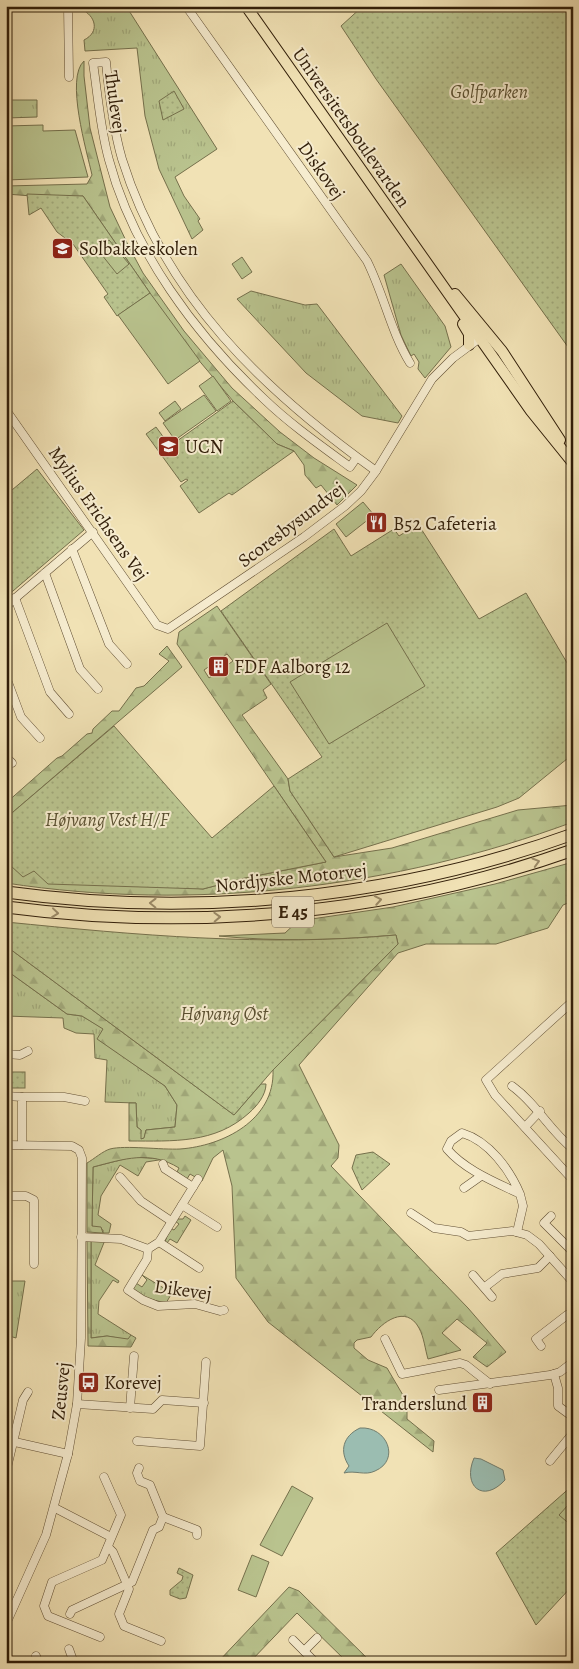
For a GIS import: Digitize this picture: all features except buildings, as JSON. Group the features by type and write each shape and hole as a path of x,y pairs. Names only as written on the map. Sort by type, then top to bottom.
{"highway":[{"path":"410,879 573,828"},
{"name":"Nordjyske Motorvej","path":"6,892 116,902 220,902 313,895 410,879 486,861 573,834"},
{"name":"Nordjyske Motorvej","path":"6,907 54,913 131,918 213,917 285,913 362,903 433,890 573,850"}],"main road":[{"name":"Universitetsboulevarden","path":"246,6 431,267 540,406 565,448 573,457"},
{"path":"431,267 469,334 469,345"},
{"name":"Universitetsboulevarden","path":"483,335 545,430 573,463"}],"street":[{"path":"68,6 69,77"},
{"name":"Diskovej","path":"186,6 367,261 379,285 393,329 410,364"},
{"name":"Thulevej","path":"357,457 350,467 299,429 245,380 196,325 155,264 124,202 109,161 101,124 94,63 106,62 114,122 122,157 136,197 170,263 207,317 254,371 307,420 376,471"},
{"path":"196,325 207,317"},
{"name":"Scoresbysundvej","path":"168,629 242,580 346,506 362,491 376,471 429,383 448,363 483,335"},
{"path":"245,380 254,371"},
{"name":"Mylius Erichsens Vej","path":"6,410 157,625 168,629"},
{"path":"299,429 307,420"},
{"path":"6,606 92,532"},
{"path":"72,549 109,644 127,664"},
{"path":"45,572 80,669 98,689"},
{"path":"15,598 50,692 68,714"},
{"path":"6,677 21,717 40,738"},
{"path":"573,1001 486,1080 495,1095 573,1180"},
{"path":"6,1054 20,1055 28,1051"},
{"path":"512,1086 540,1111 560,1138 573,1149"},
{"path":"6,1096 64,1097 85,1101"},
{"path":"6,1145 22,1145 22,1097"},
{"path":"525,1127 540,1111"},
{"path":"517,1232 523,1206 520,1194 514,1179 495,1153 462,1133 451,1141 447,1149 481,1176 520,1194"},
{"name":"Zeusvej","path":"6,1624 37,1559 55,1508 68,1454 77,1404 81,1338 82,1158 79,1150 69,1146 22,1145"},
{"path":"163,1164 165,1169 193,1187"},
{"path":"464,1188 481,1176"},
{"path":"120,1177 141,1200 171,1221"},
{"name":"Dikevej","path":"148,1249 159,1242 198,1179"},
{"path":"6,1196 26,1196 34,1200 34,1264"},
{"path":"182,1205 217,1227"},
{"path":"411,1213 434,1228 461,1232 468,1236 517,1232 532,1238 573,1282"},
{"path":"537,1229 551,1216"},
{"path":"544,1222 573,1252"},
{"name":"Dikevej","path":"81,1237 121,1239 148,1249"},
{"name":"Dikevej","path":"159,1242 199,1268"},
{"name":"Dikevej","path":"148,1249 147,1258 128,1290 143,1300 158,1306 195,1304 220,1311 224,1310"},
{"path":"485,1287 502,1274 538,1268 550,1256"},
{"path":"472,1275 485,1287 492,1297"},
{"path":"541,1346 536,1339 566,1315 573,1314"},
{"path":"385,1339 402,1374 460,1363 466,1365 490,1384"},
{"path":"130,1408 134,1356"},
{"path":"137,1442 200,1446 206,1362"},
{"path":"438,1390 554,1374 573,1362"},
{"path":"554,1374 558,1388 558,1406 573,1417"},
{"path":"6,1472 10,1441 23,1400 28,1392"},
{"path":"77,1404 153,1409 162,1400 204,1403"},
{"path":"550,1461 573,1433"},
{"path":"10,1441 68,1454"},
{"path":"70,1614 72,1610 132,1582 153,1530 159,1527 163,1517 150,1485 140,1481 137,1473 139,1468"},
{"path":"100,1638 48,1616 44,1606 52,1582 102,1560 121,1515 104,1477"},
{"path":"55,1508 112,1537"},
{"path":"163,1517 197,1530 197,1535"},
{"path":"108,1547 113,1552 129,1589 119,1614 124,1626 161,1641"},
{"path":"304,1651 317,1638"},
{"path":"293,1640 316,1663"},
{"path":"69,1649 74,1663"}],"green space":[{"path":"81,6 126,6 217,149 175,177 184,196 200,219 198,221 203,230 192,239 159,169 145,116 137,48 85,51 84,40 92,33 94,24 90,16 81,9"},
{"name":"Golfparken","path":"363,6 573,6 573,354 376,79 341,26"},
{"path":"84,61 90,128 110,207 143,273 184,331 232,388 280,432 314,458 357,485 337,505 321,485 316,488 305,475 304,465 294,451 277,444 233,401 149,301 150,293 83,196 58,198 6,194 6,186 87,184 92,175 82,133 77,98 79,70"},
{"path":"174,91 184,109 163,120 159,101"},
{"path":"6,100 37,100 37,117 6,118"},
{"path":"43,125 43,131 75,130 88,177 6,180 6,126"},
{"path":"27,194 83,196 150,293 117,316 104,297 108,294 73,244 57,232 41,208 29,215"},
{"path":"109,240 129,264 117,274 98,250"},
{"path":"242,257 252,272 242,279 232,264"},
{"path":"401,264 445,326 451,347 425,378 418,369 419,362 414,354 411,356 401,335 384,275"},
{"path":"251,291 305,305 317,304 402,416 398,423 362,416 306,373 237,299"},
{"path":"150,293 200,361 168,384 118,315"},
{"path":"213,376 231,401 217,411 199,386"},
{"path":"204,395 216,411 175,440 163,423"},
{"path":"175,401 181,409 165,421 159,413"},
{"path":"233,401 277,444 294,451 232,495 229,493 199,513 180,486 188,480 186,479 181,482 146,434 156,427 170,446"},
{"path":"37,469 84,530 6,597 6,495"},
{"path":"363,502 374,515 346,537 336,524"},
{"path":"418,524 479,619 526,593 573,673 573,754 519,798 497,807 334,857 290,791 288,779 322,757 221,611 334,529 351,556 394,529 399,536"},
{"path":"217,606 271,684 263,690 267,698 242,715 288,779 290,791 334,857 392,848 518,810 573,805 573,822 505,845 436,863 365,878 293,888 221,894 149,895 77,891 6,883 6,868 11,866 34,871 203,889 245,878 326,862 177,644 179,632","holes":["227,654 233,661 209,678 204,670"]},
{"path":"387,623 425,686 329,744 290,682"},
{"path":"167,646 182,667 6,818 6,803 57,758 62,756 87,734 92,733 93,729 112,711 119,711 136,688 144,686 169,661 159,654"},
{"name":"Højvang Vest H/F","path":"114,726 212,838 274,786 326,862 245,878 203,889 48,884 34,871 23,877 11,866 6,868 6,818"},
{"path":"573,862 573,901 563,905 548,928 496,944 426,944 398,953 299,1065 339,1145 338,1158 331,1166 468,1308 506,1352 487,1367 473,1357 487,1343 457,1319 442,1333 461,1350 428,1359 419,1328 408,1317 394,1318 381,1326 371,1337 357,1340 354,1343 354,1348 368,1360 387,1368 407,1402 407,1419 434,1441 433,1452 268,1322 236,1278 232,1186 223,1150 213,1158 202,1181 190,1174 187,1179 177,1172 179,1168 158,1159 126,1159 93,1167 92,1226 101,1227 103,1233 87,1232 87,1163 110,1149 180,1149 196,1147 229,1136 243,1127 256,1116 265,1103 271,1088 273,1070 398,944 396,935 307,940 219,936 285,933 298,921 393,907 495,884"},
{"name":"Højvang Øst","path":"6,922 152,935 250,940 298,940 396,935 398,944 273,1070 234,1115 6,946"},
{"path":"6,946 234,1115 261,1084 266,1084 260,1100 252,1110 236,1123 208,1135 193,1139 129,1141 129,1103 136,1103 137,1127 141,1130 141,1139 144,1138 146,1130 175,1127 177,1105 165,1086 97,1039 103,1029 82,1016 67,1014 6,970"},
{"path":"6,970 67,1014 82,1016 104,1029 98,1039 165,1086 177,1105 175,1127 146,1130 144,1139 140,1139 141,1130 137,1127 136,1103 105,1102 107,1060 95,1058 94,1034 76,1033 64,1028 63,1018 6,1016"},
{"path":"8,1072 25,1072 25,1088 8,1088"},
{"path":"373,1152 390,1164 362,1190 352,1168 356,1155"},
{"path":"132,1157 165,1159 146,1162 138,1176 120,1165 101,1196 98,1215 111,1224 109,1233 103,1233 103,1230 92,1226 93,1167"},
{"path":"185,1216 191,1220 177,1243 170,1239 167,1243 165,1242 170,1228 174,1230 179,1224 175,1221 176,1219 183,1219"},
{"path":"87,1240 91,1240 91,1338 107,1336 128,1339 131,1335 136,1338 131,1347 88,1346"},
{"path":"91,1240 105,1240 95,1265 119,1281 118,1283 113,1280 99,1301 98,1314 131,1335 129,1340 107,1336 91,1338"},
{"path":"142,1275 172,1293 166,1303 145,1298 133,1289 136,1283 142,1287 147,1280"},
{"path":"6,1281 25,1281 16,1338 6,1335"},
{"path":"573,1485 573,1585 536,1625 496,1553"},
{"path":"292,1486 313,1498 282,1556 260,1545"},
{"path":"569,1504 573,1508 573,1527 559,1515"},
{"path":"252,1555 269,1562 256,1597 238,1590"},
{"path":"179,1568 193,1575 186,1598 180,1599 170,1595 170,1590 182,1580 183,1576 177,1573"},
{"path":"289,1587 299,1591 372,1663 348,1663 297,1613 249,1663 217,1663"}],"water":[{"path":"360,1428 377,1432 383,1438 389,1452 387,1459 383,1466 375,1471 344,1473 349,1466 344,1455 344,1444 354,1431"},
{"path":"474,1458 481,1459 503,1470 505,1480 489,1491 482,1491 477,1488 473,1484 471,1477"}],"place":[{"name":"Solbakkeskolen","path":"63,248"},
{"name":"UCN","path":"169,446"},
{"name":"B52 Cafeteria","path":"377,523"},
{"name":"FDF Aalborg 12","path":"218,666"},
{"name":"Korevej","path":"88,1382"},
{"name":"Tranderslund","path":"483,1403"}]}
